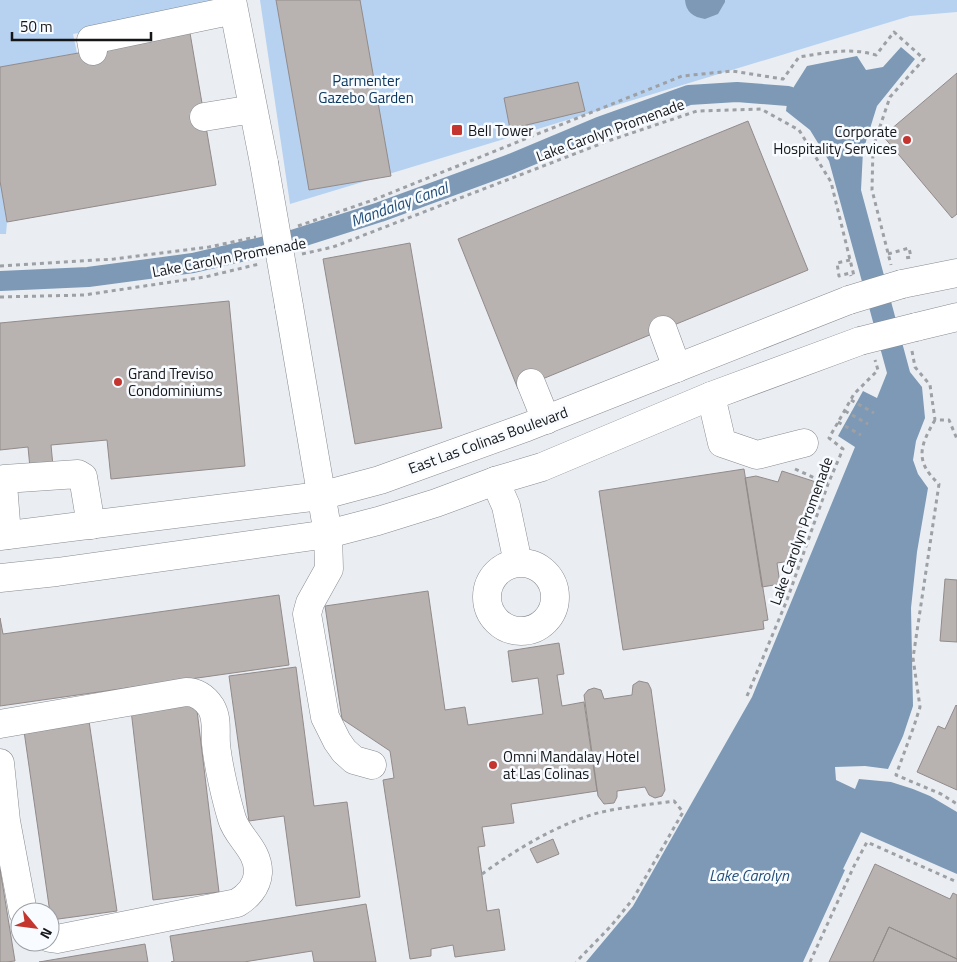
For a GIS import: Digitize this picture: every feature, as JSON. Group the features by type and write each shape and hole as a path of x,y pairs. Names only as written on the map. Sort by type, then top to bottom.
{"main road":[{"path":"93,50 91,40 233,5 264,163 328,534 329,569 310,603 307,614 325,717 344,752 354,760 372,765"},
{"path":"203,110 252,101"},
{"name":"East Las Colinas Boulevard","path":"3,536 320,496 380,480 546,420 677,368 852,286 897,272 957,273"},
{"path":"0,578 57,572 328,534 436,503 542,466 711,396 867,347 913,338 957,317"},
{"path":"663,330 677,368"},
{"path":"531,383 546,420"},
{"path":"711,396 722,443 758,455 804,443"},
{"path":"480,444 506,506 518,563"},
{"path":"3,536 2,484 4,479 78,474 83,477 91,525"},
{"path":"0,724 186,692 197,694 205,699 216,718 216,744 225,793 233,822 249,844 258,866 257,880 252,890 246,898 237,903 60,937"},
{"path":"0,763 6,821 20,902"}],"path":[{"name":"Lake Carolyn Promenade","path":"295,227 373,200 682,76 732,71 783,79 799,57 845,50 863,51 876,55 894,32 924,58 890,97 873,147 872,190 888,254 897,272"},
{"name":"Lake Carolyn Promenade","path":"296,256 333,247 608,141 697,111 761,109 799,130 831,182 850,260 852,286"},
{"name":"Lake Carolyn Promenade","path":"0,266 114,260 209,247 257,236"},
{"path":"888,254 909,248 911,257 897,272"},
{"path":"850,260 837,263 839,276 850,274 852,286"},
{"name":"Lake Carolyn Promenade","path":"0,298 84,295 204,277 260,264"},
{"path":"913,338 915,367 930,385 935,420 922,448 923,466 939,484 913,658 920,707 896,774 941,794 957,804"},
{"name":"Lake Carolyn Promenade","path":"748,696 787,600 828,484 844,449 829,438 854,394 878,370 867,347"},
{"path":"851,400 874,413"},
{"path":"845,411 868,424"},
{"path":"935,420 949,420 957,439"},
{"path":"838,422 861,435"},
{"path":"809,475 828,484"},
{"path":"482,874 523,846 567,824 596,814 628,807 674,801 683,812 633,899 611,926 576,962"},
{"path":"810,962 867,842 957,882"}],"green space":[{"path":"0,0 216,0 172,18 73,34 77,53 0,67"},
{"name":"Parmenter Gazebo Garden","path":"260,0 957,0 957,12 910,16 290,204"},
{"path":"0,181 7,222 6,234 0,234"}],"water":[{"path":"685,0 725,0 725,2 718,14 705,19 691,13 687,8"},
{"name":"Lake Carolyn","path":"901,47 915,59 877,106 863,151 861,190 910,372 922,387 925,418 916,441 913,460 918,474 928,488 917,552 911,608 913,706 903,736 888,769 865,766 835,767 836,780 855,789 859,779 891,782 930,796 957,812 957,874 861,832 803,962 586,962 633,906 752,697 855,447 838,436 863,391 877,398 887,373 829,161 810,130 786,111 788,96 807,66 857,56 866,70 883,67"}],"building":[{"path":"276,0 360,0 391,176 309,190"},
{"path":"190,33 216,185 7,222 0,181 0,67"},
{"path":"957,73 957,214 952,218 883,136"},
{"path":"578,82 585,111 510,129 504,98"},
{"path":"748,121 808,270 518,389 458,239"},
{"path":"410,243 442,428 355,444 323,259"},
{"name":"Grand Treviso Condominiums","path":"229,301 245,466 111,479 107,440 51,445 53,466 30,468 28,447 0,450 0,323"},
{"path":"744,469 768,620 763,621 764,629 623,650 599,491"},
{"path":"782,471 816,482 791,561 777,563 780,584 762,587 745,478 756,476 778,482"},
{"path":"945,579 957,580 957,642 940,641"},
{"name":"Omni Mandalay Hotel at Las Colinas","path":"428,591 445,710 465,707 468,725 543,714 538,678 512,682 508,651 559,643 564,674 557,675 562,706 584,702 597,791 511,804 514,823 482,827 485,846 478,847 487,911 499,909 505,950 455,957 453,945 431,949 431,956 410,959 383,780 394,778 390,751 342,719 325,606"},
{"path":"279,595 289,665 0,706 0,618 3,634"},
{"path":"296,667 314,806 347,802 360,897 296,906 284,816 249,821 229,676"},
{"path":"639,681 648,683 651,689 665,790 662,796 655,798 649,795 645,787 617,791 614,803 604,804 598,796 584,695 588,690 594,688 601,690 604,699 632,695 633,685"},
{"path":"196,702 219,892 153,900 131,710"},
{"path":"956,705 957,790 917,772 938,726 945,729"},
{"path":"89,721 117,911 60,919 60,902 48,902 24,731"},
{"path":"553,839 559,854 537,863 530,849"},
{"path":"875,864 950,899 953,893 957,895 957,959 889,927 873,962 829,962"},
{"path":"0,869 10,930 10,952 14,952 15,961 0,962"},
{"path":"366,904 376,962 314,962 312,951 244,962 171,962 174,961 170,936"},
{"path":"889,927 957,959 957,962 873,962"},
{"path":"145,944 148,962 39,962"}],"waterway":[{"name":"Mandalay Canal","path":"0,281 88,277 193,263 292,240 380,212 508,165 599,127 689,95 737,92 788,96"}],"place":[{"name":"Bell Tower","path":"457,130"},
{"name":"Corporate Hospitality Services","path":"907,140"},
{"name":"Grand Treviso Condominiums","path":"118,382"},
{"name":"Omni Mandalay Hotel at Las Colinas","path":"493,765"}]}
